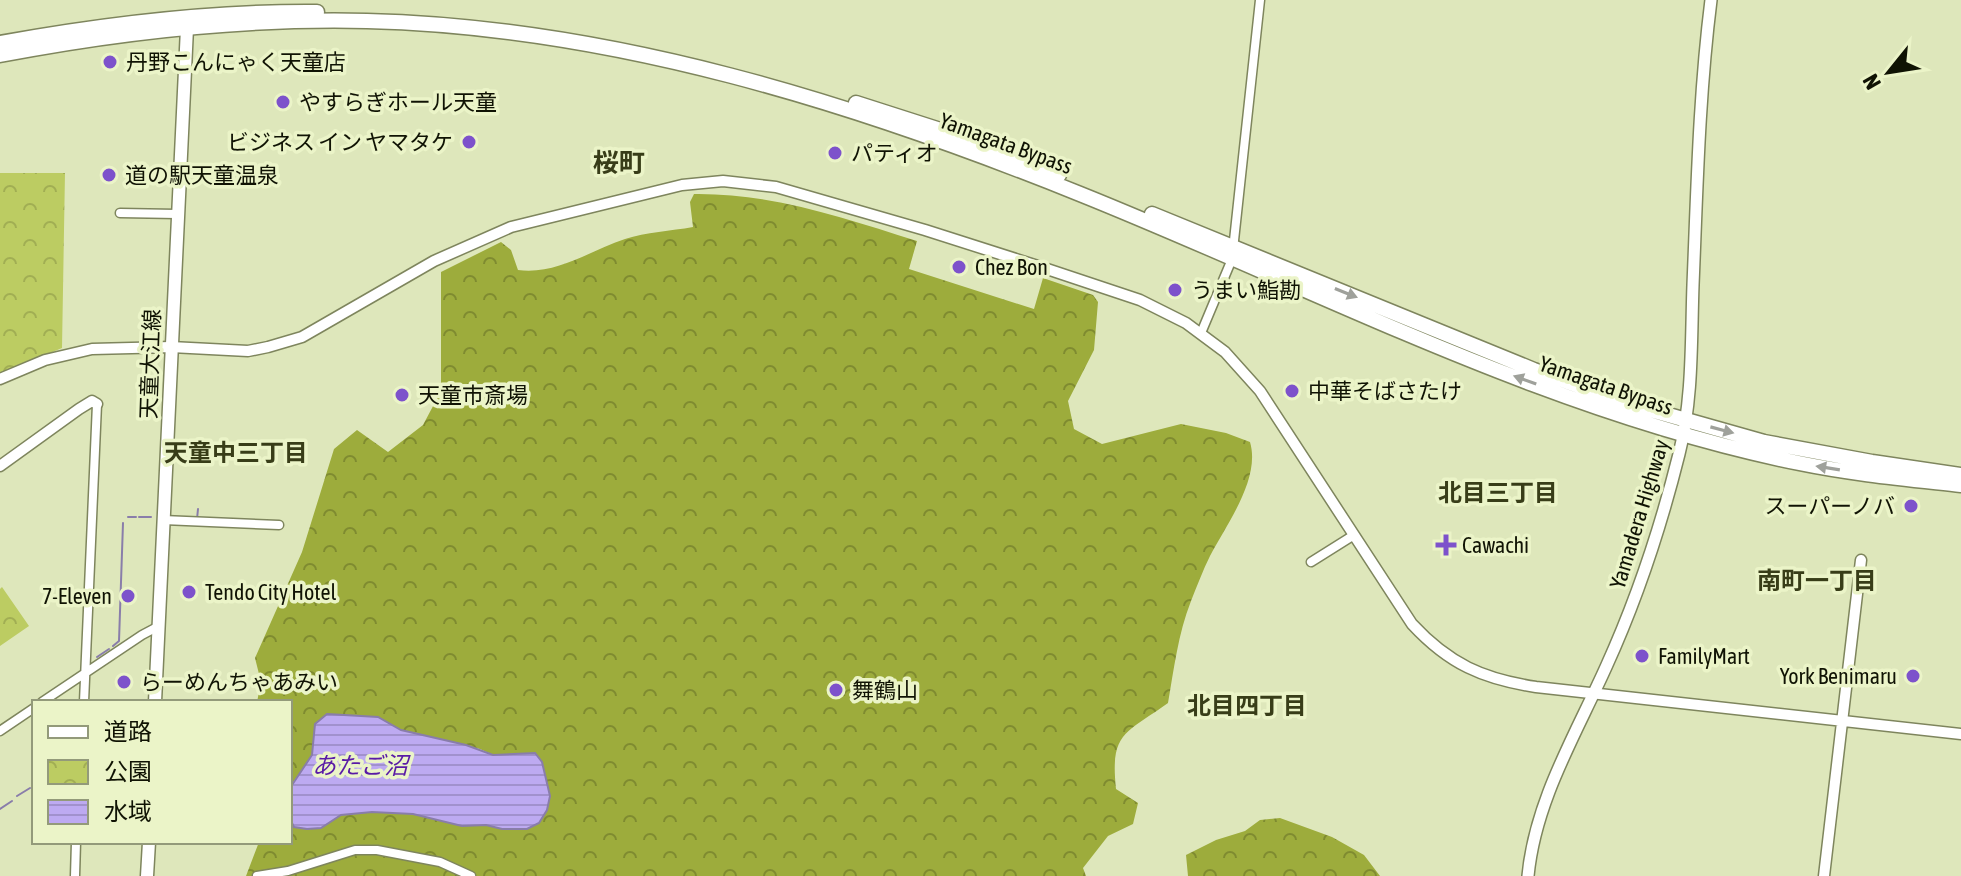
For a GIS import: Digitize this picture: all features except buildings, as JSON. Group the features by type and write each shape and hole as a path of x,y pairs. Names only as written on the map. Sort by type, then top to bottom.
{"highway":[{"name":"Yamagata Bypass","path":"0,43 60,32 249,11 434,17 619,41 767,77 917,122 1016,157 1524,380 1798,463 1961,485"},
{"name":"Yamagata Bypass","path":"0,55 68,43 238,23 382,22 466,28 559,40 677,62 851,111 968,151 1233,254"},
{"name":"Yamagata Bypass","path":"1685,427 1961,475"}],"main road":[{"name":"Yamadera Highway","path":"1528,876 1530,855 1556,775 1640,582 1685,427 1696,169 1711,0"},
{"name":"天童大江線","path":"155,700 187,28"},
{"path":"147,876 149,844"}],"street":[{"path":"1201,333 1233,254 1260,0"},
{"path":"0,379 45,360 92,349 171,347 248,351 287,342 329,323 434,261 490,235 536,220 663,189 723,181 776,187 925,230 1140,300 1170,313 1201,333 1234,361 1260,391 1399,607 1428,642 1444,655 1495,680 1961,734"},
{"path":"120,213 177,214"},
{"path":"0,466 79,409 92,401 97,404 84,700"},
{"path":"163,520 279,525"},
{"path":"1311,562 1354,535"},
{"path":"1824,876 1861,560"},
{"path":"45,700 159,626"},
{"path":"0,731 32,709"},
{"path":"75,876 76,844"},
{"path":"257,876 288,871 355,850 377,850 440,862 471,876"}],"green space":[{"path":"0,173 65,173 62,348 0,374"},
{"path":"694,194 780,202 917,241 909,269 1034,309 1043,278 1093,295 1098,302 1094,350 1068,401 1074,429 1102,444 1181,424 1226,433 1250,442 1251,471 1240,501 1207,561 1191,601 1168,703 1131,729 1118,745 1116,789 1138,803 1133,824 1108,836 1083,868 1086,876 246,876 258,844 292,844 292,823 294,827 321,828 341,815 372,812 413,814 462,826 486,825 502,829 550,796 542,762 535,753 493,755 401,730 377,717 327,714 315,724 312,755 292,784 292,700 257,700 261,682 255,658 302,552 334,449 357,430 388,452 423,425 441,391 441,272 501,242 511,250 518,270 560,266 633,237 693,227 690,202"},
{"path":"2,587 29,626 0,646 0,589"},
{"path":"1280,818 1332,837 1364,855 1380,876 1188,876 1186,855 1216,840 1245,831 1260,820"}],"water":[{"name":"あたご沼","path":"327,714 378,717 401,730 466,745 493,755 535,753 542,762 550,796 547,810 539,823 527,829 462,826 413,814 372,812 341,815 321,828 294,827 292,785 312,755 315,724"}],"waterway":[{"path":"197,519 198,509"},
{"path":"128,517 136,517"},
{"path":"139,517 151,517"},
{"path":"113,646 119,641 123,523"},
{"path":"97,657 109,649"},
{"path":"17,796 30,788"},
{"path":"0,809 12,801"}],"place":[{"name":"丹野こんにゃく天童店","path":"110,62"},
{"name":"やすらぎホール天童","path":"283,102"},
{"name":"ビジネス イン ヤマタケ","path":"469,142"},
{"name":"パティオ","path":"835,153"},
{"name":"道の駅天童温泉","path":"109,175"},
{"name":"Chez Bon","path":"959,267"},
{"name":"うまい鮨勘","path":"1175,290"},
{"name":"中華そばさたけ","path":"1292,391"},
{"name":"天童市斎場","path":"402,395"},
{"name":"スーパーノバ","path":"1911,506"},
{"name":"Cawachi","path":"1446,545"},
{"name":"Tendo City Hotel","path":"189,592"},
{"name":"7-Eleven","path":"128,596"},
{"name":"FamilyMart","path":"1642,656"},
{"name":"York Benimaru","path":"1913,676"},
{"name":"らーめんちゃあみい","path":"124,682"},
{"name":"舞鶴山","path":"836,690"}],"district":[{"name":"桜町","path":"619,163"},
{"name":"天童中三丁目","path":"236,452"},
{"name":"北目三丁目","path":"1498,492"},
{"name":"南町一丁目","path":"1817,580"},
{"name":"北目四丁目","path":"1247,705"}]}
